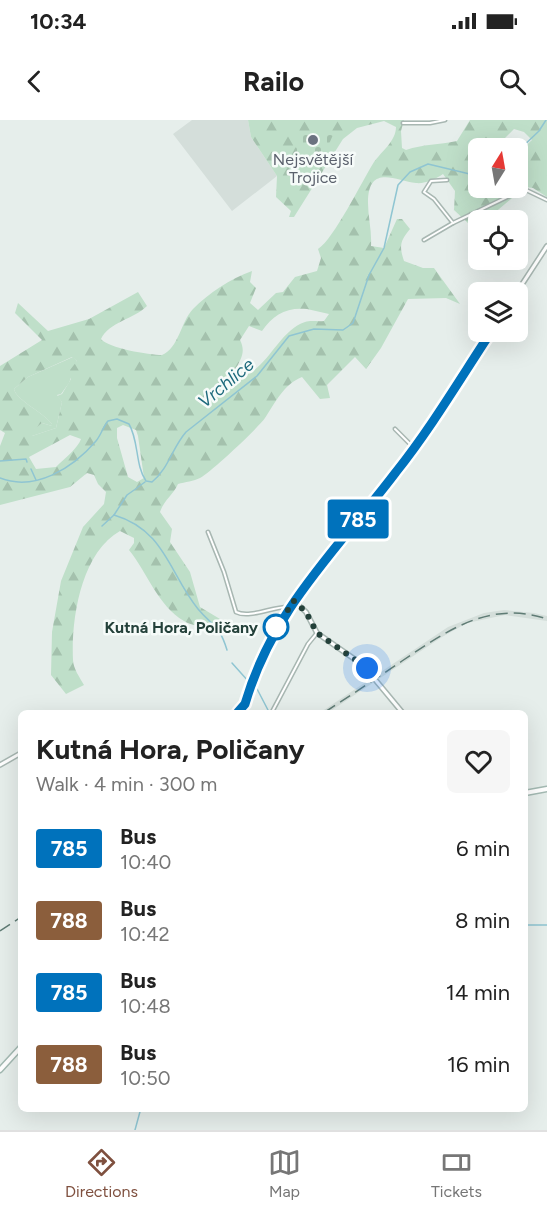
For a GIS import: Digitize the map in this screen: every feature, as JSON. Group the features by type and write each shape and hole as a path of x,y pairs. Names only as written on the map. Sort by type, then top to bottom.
{"main road":[{"path":"528,792 547,789"},
{"path":"0,1070 18,1050"}],"street":[{"path":"403,123 430,123 445,120"},
{"path":"447,180 430,181 424,192 434,199 453,223"},
{"path":"424,240 453,223 524,189 547,200"},
{"path":"524,282 547,246"},
{"path":"241,710 261,656 289,607 414,448 484,342"},
{"path":"395,429 414,448"},
{"path":"208,532 224,572 236,612 249,614 273,607 289,607"},
{"path":"294,601 306,612 317,633 367,668 400,710"},
{"path":"273,710 308,644 317,633"},
{"path":"0,765 18,755"}],"shaded area":[{"path":"192,120 248,120 251,137 277,176 232,211 173,134"},
{"path":"504,610 534,613 547,616 547,621 505,615 467,623 332,710 324,710 448,627 484,613"}],"green space":[{"path":"248,120 404,120 401,131 402,148 406,150 457,141 470,120 547,120 547,197 528,187 528,144 532,140 524,132 514,129 505,138 468,138 468,198 512,198 498,210 468,210 468,223 454,210 455,191 443,174 423,183 384,177 373,183 369,191 368,203 371,246 384,248 397,219 402,219 410,229 401,244 404,261 423,268 434,268 460,304 446,298 408,299 381,348 366,369 355,357 327,385 330,398 320,399 302,377 296,380 281,395 261,423 224,459 200,478 178,484 160,512 172,529 170,542 190,572 200,607 220,619 212,628 187,623 167,607 129,550 134,543 134,538 120,531 107,541 87,571 77,607 73,663 84,685 66,694 51,675 52,632 61,581 83,527 104,504 106,492 98,484 94,475 87,473 70,487 0,505 0,446 5,433 0,430 0,366 42,340 15,313 18,303 48,331 89,319 138,292 147,306 110,328 101,339 120,348 162,355 172,347 193,309 228,282 252,271 250,282 256,288 250,303 258,310 276,293 283,292 295,277 317,271 321,258 318,249 340,222 374,162 391,141 396,127 384,121 357,128 343,139 294,217 289,217 291,211 276,197 277,176 251,137","holes":["293,309 307,309 329,314 324,321 307,321 296,327 287,333 258,367 240,377 237,375 236,369 243,352 240,340 249,326 262,331 281,313","72,357 77,361 70,370 71,379 62,394 57,396 62,402 56,428 32,436 32,431 42,423 52,426 52,424 25,402 14,389 28,377","123,425 136,430 144,478 137,482 128,477 117,438 117,428","70,435 81,439 74,450 56,467 36,469 29,457"]},
{"path":"304,131 333,135 319,166 291,156"},
{"path":"73,357 77,361 69,383 61,394 57,395 62,402 56,428 32,436 32,430 42,423 52,426 52,424 20,397 14,389 28,377"}],"waterway":[{"name":"Vrchlice","path":"528,141 546,120"},
{"name":"Vrchlice","path":"0,478 13,482 27,482 52,475 87,451 108,421 117,419 129,424 143,475 146,481 152,482 163,471 186,432 257,376 289,336 314,329 343,330 353,323 369,275 384,248 398,185 410,172 428,164 468,174"},
{"path":"0,461 26,459 27,462"},
{"path":"31,469 36,480"},
{"path":"138,487 145,482"},
{"path":"137,488 127,495 114,515 145,531 155,542 198,609 218,630 227,650"},
{"path":"102,526 114,515"},
{"path":"232,663 249,682"},
{"path":"255,685 268,710"},
{"path":"528,925 547,925"},
{"path":"135,1130 140,1112"}],"railway":[{"path":"328,710 436,639 470,621 507,613 526,614 547,619"},
{"path":"0,931 18,919"}],"bus line":[{"name":"785","path":"242,710 261,656 289,607 414,448 484,342"}],"place":[{"name":"Nejsvětější Trojice","path":"313,140"},
{"name":"Kutná Hora, Poličany","path":"276,627"}],"route":[{"path":"276,627 273,632 294,601 306,612 317,633 367,668"}]}
